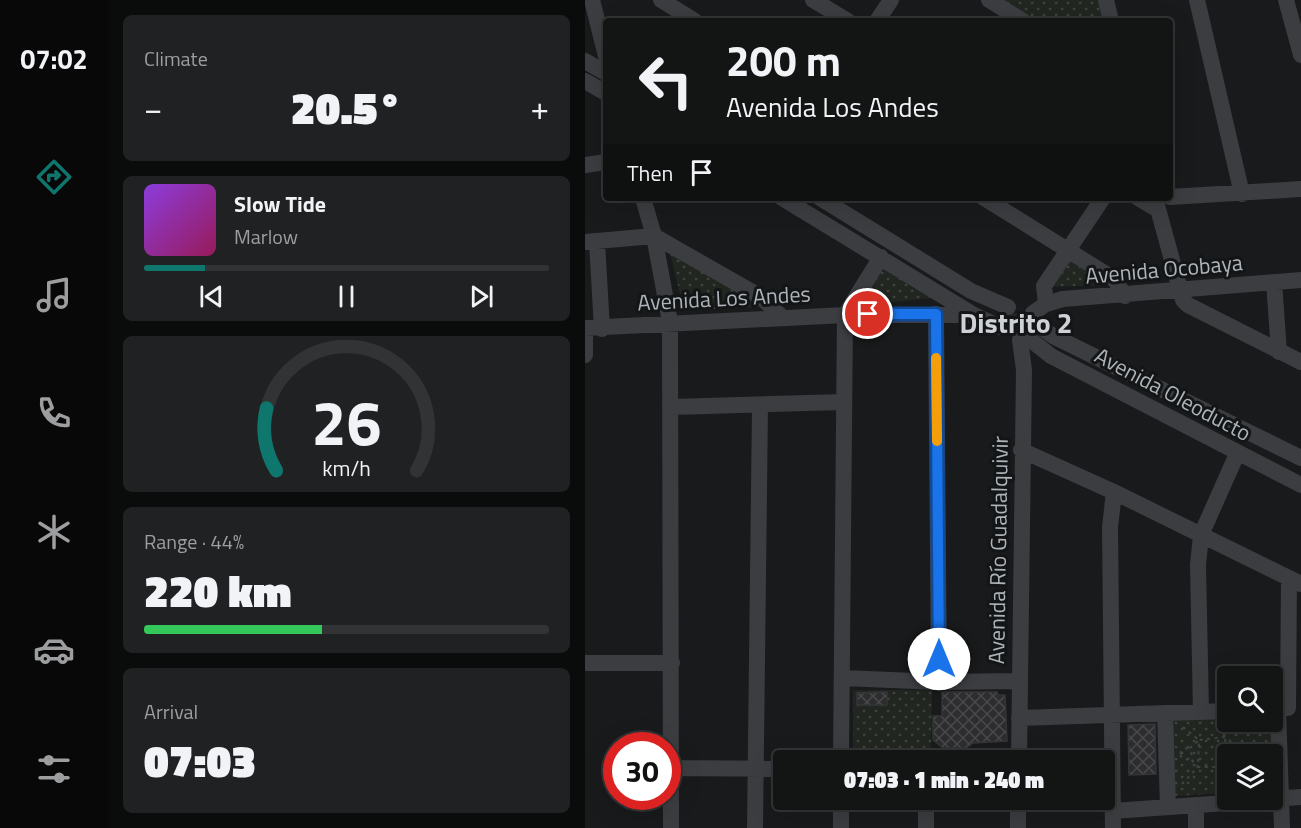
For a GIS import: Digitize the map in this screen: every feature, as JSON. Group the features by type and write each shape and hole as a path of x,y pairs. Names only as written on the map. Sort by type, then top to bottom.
{"street":[{"path":"592,0 603,44"},
{"path":"661,0 690,18"},
{"path":"813,0 843,18"},
{"path":"879,18 891,0"},
{"path":"989,0 1018,18"},
{"path":"1106,0 1110,18"},
{"path":"1197,0 1242,194"},
{"path":"1286,0 1299,35 1301,55"},
{"path":"585,61 603,71"},
{"path":"585,81 603,91"},
{"path":"585,165 603,162"},
{"path":"1173,197 1301,189"},
{"path":"644,201 654,236 670,322 672,732"},
{"path":"786,201 974,315 1000,327 1007,337 1032,323 1025,306 1008,307 971,291 825,201"},
{"path":"989,201 1115,279 1125,296"},
{"name":"Avenida Río Guadalquivir","path":"1019,750 1021,450 1024,370 1032,323 1044,286 1101,201"},
{"path":"1157,204 1183,300 1188,305 1301,362"},
{"path":"585,355 591,328 591,242 654,236 761,297 782,317"},
{"path":"841,750 845,315 881,257"},
{"name":"Avenida Ocobaya","path":"1032,323 1063,299 1125,296 1301,280"},
{"path":"1274,282 1279,352"},
{"path":"1000,327 1002,312 1008,307"},
{"path":"936,314 939,682"},
{"name":"Avenida Los Andes","path":"591,328 782,317 974,315"},
{"name":"Avenida Oleoducto","path":"1032,323 1051,356 1301,485"},
{"name":"Avenida Oleoducto","path":"1032,323 1053,336 1301,458"},
{"path":"672,407 843,402"},
{"path":"755,828 760,406"},
{"path":"1021,450 1114,492 1295,581 1287,598 1285,709 1281,744"},
{"path":"1201,711 1199,565 1201,535 1237,454"},
{"path":"1113,828 1110,527 1114,492"},
{"path":"585,663 672,663"},
{"path":"843,678 939,682 1019,681"},
{"path":"1019,718 1217,712"},
{"path":"1165,713 1168,807"},
{"path":"681,768 773,769"},
{"path":"1283,798 1301,797"},
{"path":"1113,811 1217,803"},
{"path":"1196,805 1196,828"},
{"path":"671,810 671,828"},
{"path":"841,810 841,828"},
{"path":"926,810 926,828"},
{"path":"1018,810 1018,828"},
{"path":"1277,810 1282,828"}],"path":[{"path":"1181,725 1199,740"},
{"path":"1225,732 1225,744"},
{"path":"1217,767 1198,767 1181,754 1183,749 1189,749 1199,740 1225,737"},
{"path":"1182,784 1198,767 1199,740"},
{"path":"1189,749 1192,753 1189,758"}],"green space":[{"path":"1003,0 1103,0 1107,18 1032,18"},
{"path":"670,253 764,307 684,310"},
{"path":"1068,260 1112,285 1048,287"},
{"path":"882,266 931,298 860,306"},
{"path":"1016,313 1022,316 1025,322 1022,328 1016,331 1010,328 1007,322 1010,316"},
{"path":"853,690 932,690 931,750 853,750"},
{"path":"1217,714 1217,732 1272,732 1273,744 1217,744 1217,794 1172,796 1169,716"}],"building":[{"path":"887,692 887,705 857,705 857,693"},
{"path":"942,692 997,692 998,695 1005,695 1007,741 973,743 966,748 943,748 933,740 933,716 942,716"},
{"path":"1155,724 1156,774 1129,775 1128,725"}],"slow traffic":[{"path":"936,358 937,441"}],"district":[{"name":"Distrito 2","path":"1016,323"}],"route":[{"path":"868,314 936,314 939,659"}]}
